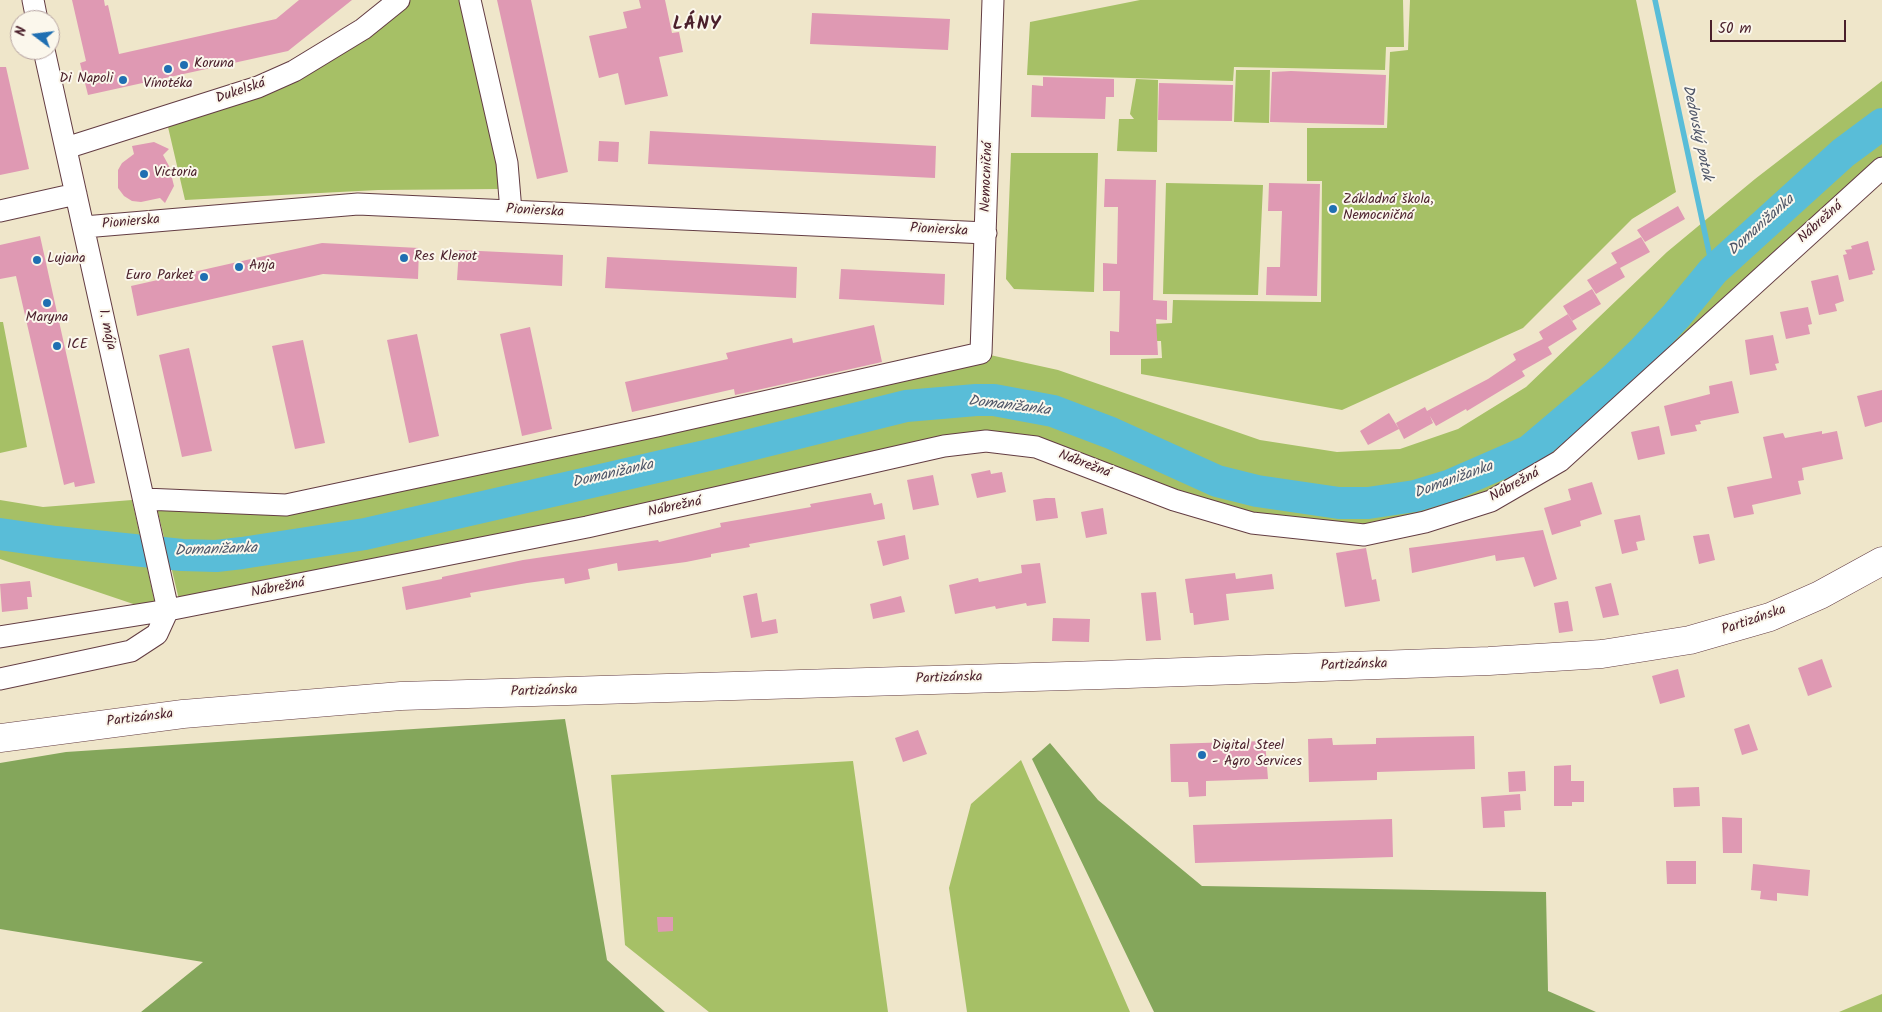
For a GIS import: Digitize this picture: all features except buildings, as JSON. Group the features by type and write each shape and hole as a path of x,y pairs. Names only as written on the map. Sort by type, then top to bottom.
{"main road":[{"name":"Partizánska","path":"0,738 173,715 402,696 1100,675 1499,660 1602,654 1652,648 1737,628 1803,603 1882,561"}],"street":[{"name":"Dukelská","path":"66,148 258,88 294,71 363,29 399,0"},
{"path":"470,0 508,163 510,202"},
{"name":"Nemocničná","path":"144,499 286,505 657,426 981,353 993,0"},
{"name":"1. mája","path":"46,60 168,610"},
{"name":"Nábrežná","path":"0,637 168,610 587,527 944,446 986,441 1036,447 1174,500 1252,523 1364,534 1425,522 1491,501 1560,461 1882,168"},
{"path":"0,211 76,194"},
{"name":"Pionierska","path":"84,227 358,204 510,202 986,233"},
{"path":"0,679 131,651 157,634 168,610"}],"green space":[{"path":"409,0 462,0 500,159 500,189 378,190 185,200 168,127 253,95 355,41"},
{"path":"1140,0 1403,0 1404,47 1386,47 1385,70 1234,67 1233,81 1027,75 1030,22"},
{"path":"1410,0 1636,0 1676,192 1632,219 1523,328 1342,410 1141,374 1141,359 1162,358 1161,341 1153,341 1154,324 1172,323 1173,300 1321,302 1322,181 1307,181 1307,128 1387,128 1390,52 1408,50"},
{"path":"1236,70 1270,70 1269,123 1234,122"},
{"path":"1136,79 1158,80 1157,152 1117,151 1119,119 1134,119 1130,114"},
{"path":"1882,81 1882,168 1560,461 1491,501 1364,535 1252,523 986,441 181,608 155,500 286,505 981,353 1058,370 1260,440 1337,452 1400,449 1458,429 1526,387 1667,252 1755,179"},
{"path":"1011,153 1098,153 1094,292 1014,289 1006,279"},
{"path":"1166,183 1263,185 1258,295 1163,294"},
{"path":"0,322 3,322 27,447 0,453"},
{"path":"0,500 43,507 132,500 157,612 0,559"},
{"path":"565,719 607,960 665,1012 141,1012 203,962 0,929 0,763 66,752"},
{"path":"1050,743 1098,800 1202,886 1546,892 1548,991 1596,1012 1154,1012 1032,759"},
{"path":"1021,760 1130,1012 967,1012 949,888 971,804"},
{"path":"853,761 888,1012 709,1012 625,945 611,775"},
{"path":"1882,994 1882,1012 1839,1012"}],"waterway":[{"name":"Dedovský potok","path":"1655,0 1713,271"},
{"name":"Domanižanka","path":"0,534 56,542 182,555 216,556 242,553 365,534 718,453 906,406 976,400 994,400 1053,411 1111,433 1217,481 1257,491 1339,503 1368,503 1415,496 1451,485 1529,451 1614,379 1643,351 1676,316 1713,271 1843,153 1882,124"}],"place":[{"name":"Koruna","path":"184,65"},
{"name":"Vínotéka","path":"168,69"},
{"name":"Di Napoli","path":"123,80"},
{"name":"Victoria","path":"144,174"},
{"name":"Základná škola, Nemocničná","path":"1333,209"},
{"name":"Res Klenot","path":"404,258"},
{"name":"Lujana","path":"37,260"},
{"name":"Anja","path":"239,267"},
{"name":"Euro Parket","path":"204,277"},
{"name":"Maryna","path":"47,303"},
{"name":"ICE","path":"57,346"},
{"name":"Digital Steel - Agro Services","path":"1202,755"}],"district":[{"name":"LÁNY","path":"697,26"}]}
